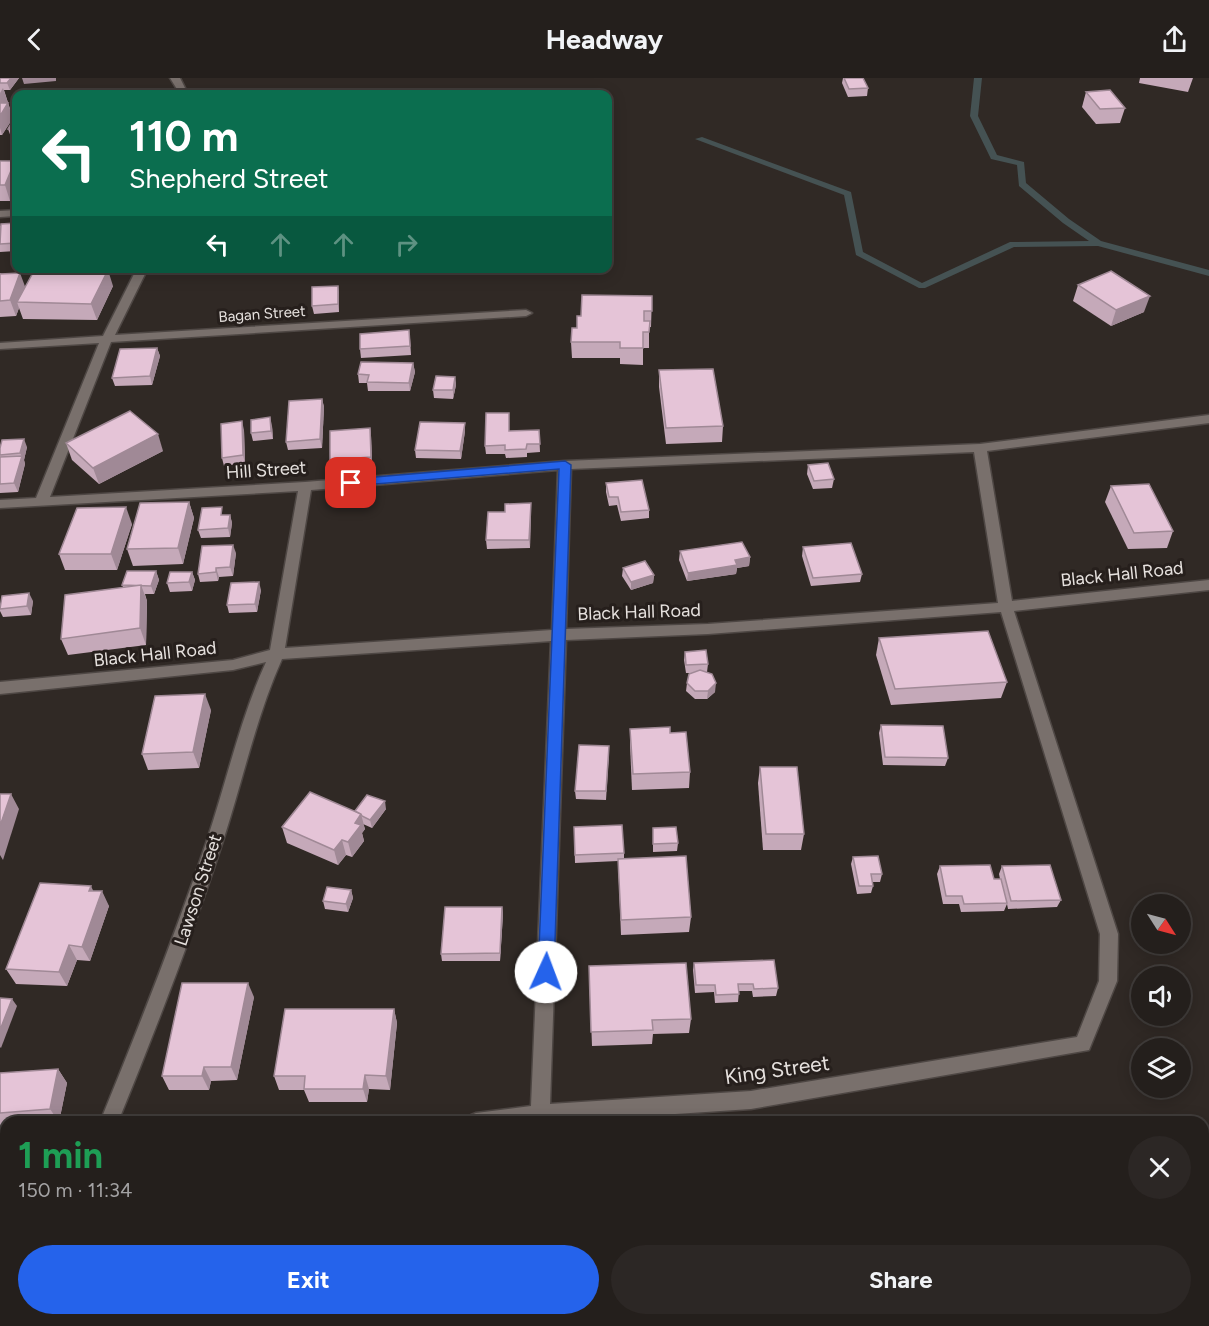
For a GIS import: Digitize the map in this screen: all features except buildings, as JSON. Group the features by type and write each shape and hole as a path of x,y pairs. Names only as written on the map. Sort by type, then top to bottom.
{"street":[{"path":"40,502 106,339 140,273"},
{"name":"Bagan Street","path":"0,346 526,313"},
{"name":"Hill Street","path":"0,504 305,486 565,465 980,448 1209,419"},
{"path":"980,448 1006,607"},
{"path":"539,1116 565,465"},
{"name":"Lawson Street","path":"112,1116 174,962 216,838 258,696 277,654 305,486"},
{"name":"Black Hall Road","path":"0,688 234,665 277,654 558,634 708,629 1006,607 1209,585"},
{"name":"King Street","path":"563,1116 751,1100 1083,1044 1108,981 1109,934 1006,607"}],"waterway":[{"path":"978,78 974,116 994,157 1021,164 1022,184 1066,221 1097,242"},
{"path":"699,139 848,194 859,253 922,286 1013,244 1098,243 1209,273"}],"route":[{"path":"351,483 565,465 551,781 546,972"}]}
